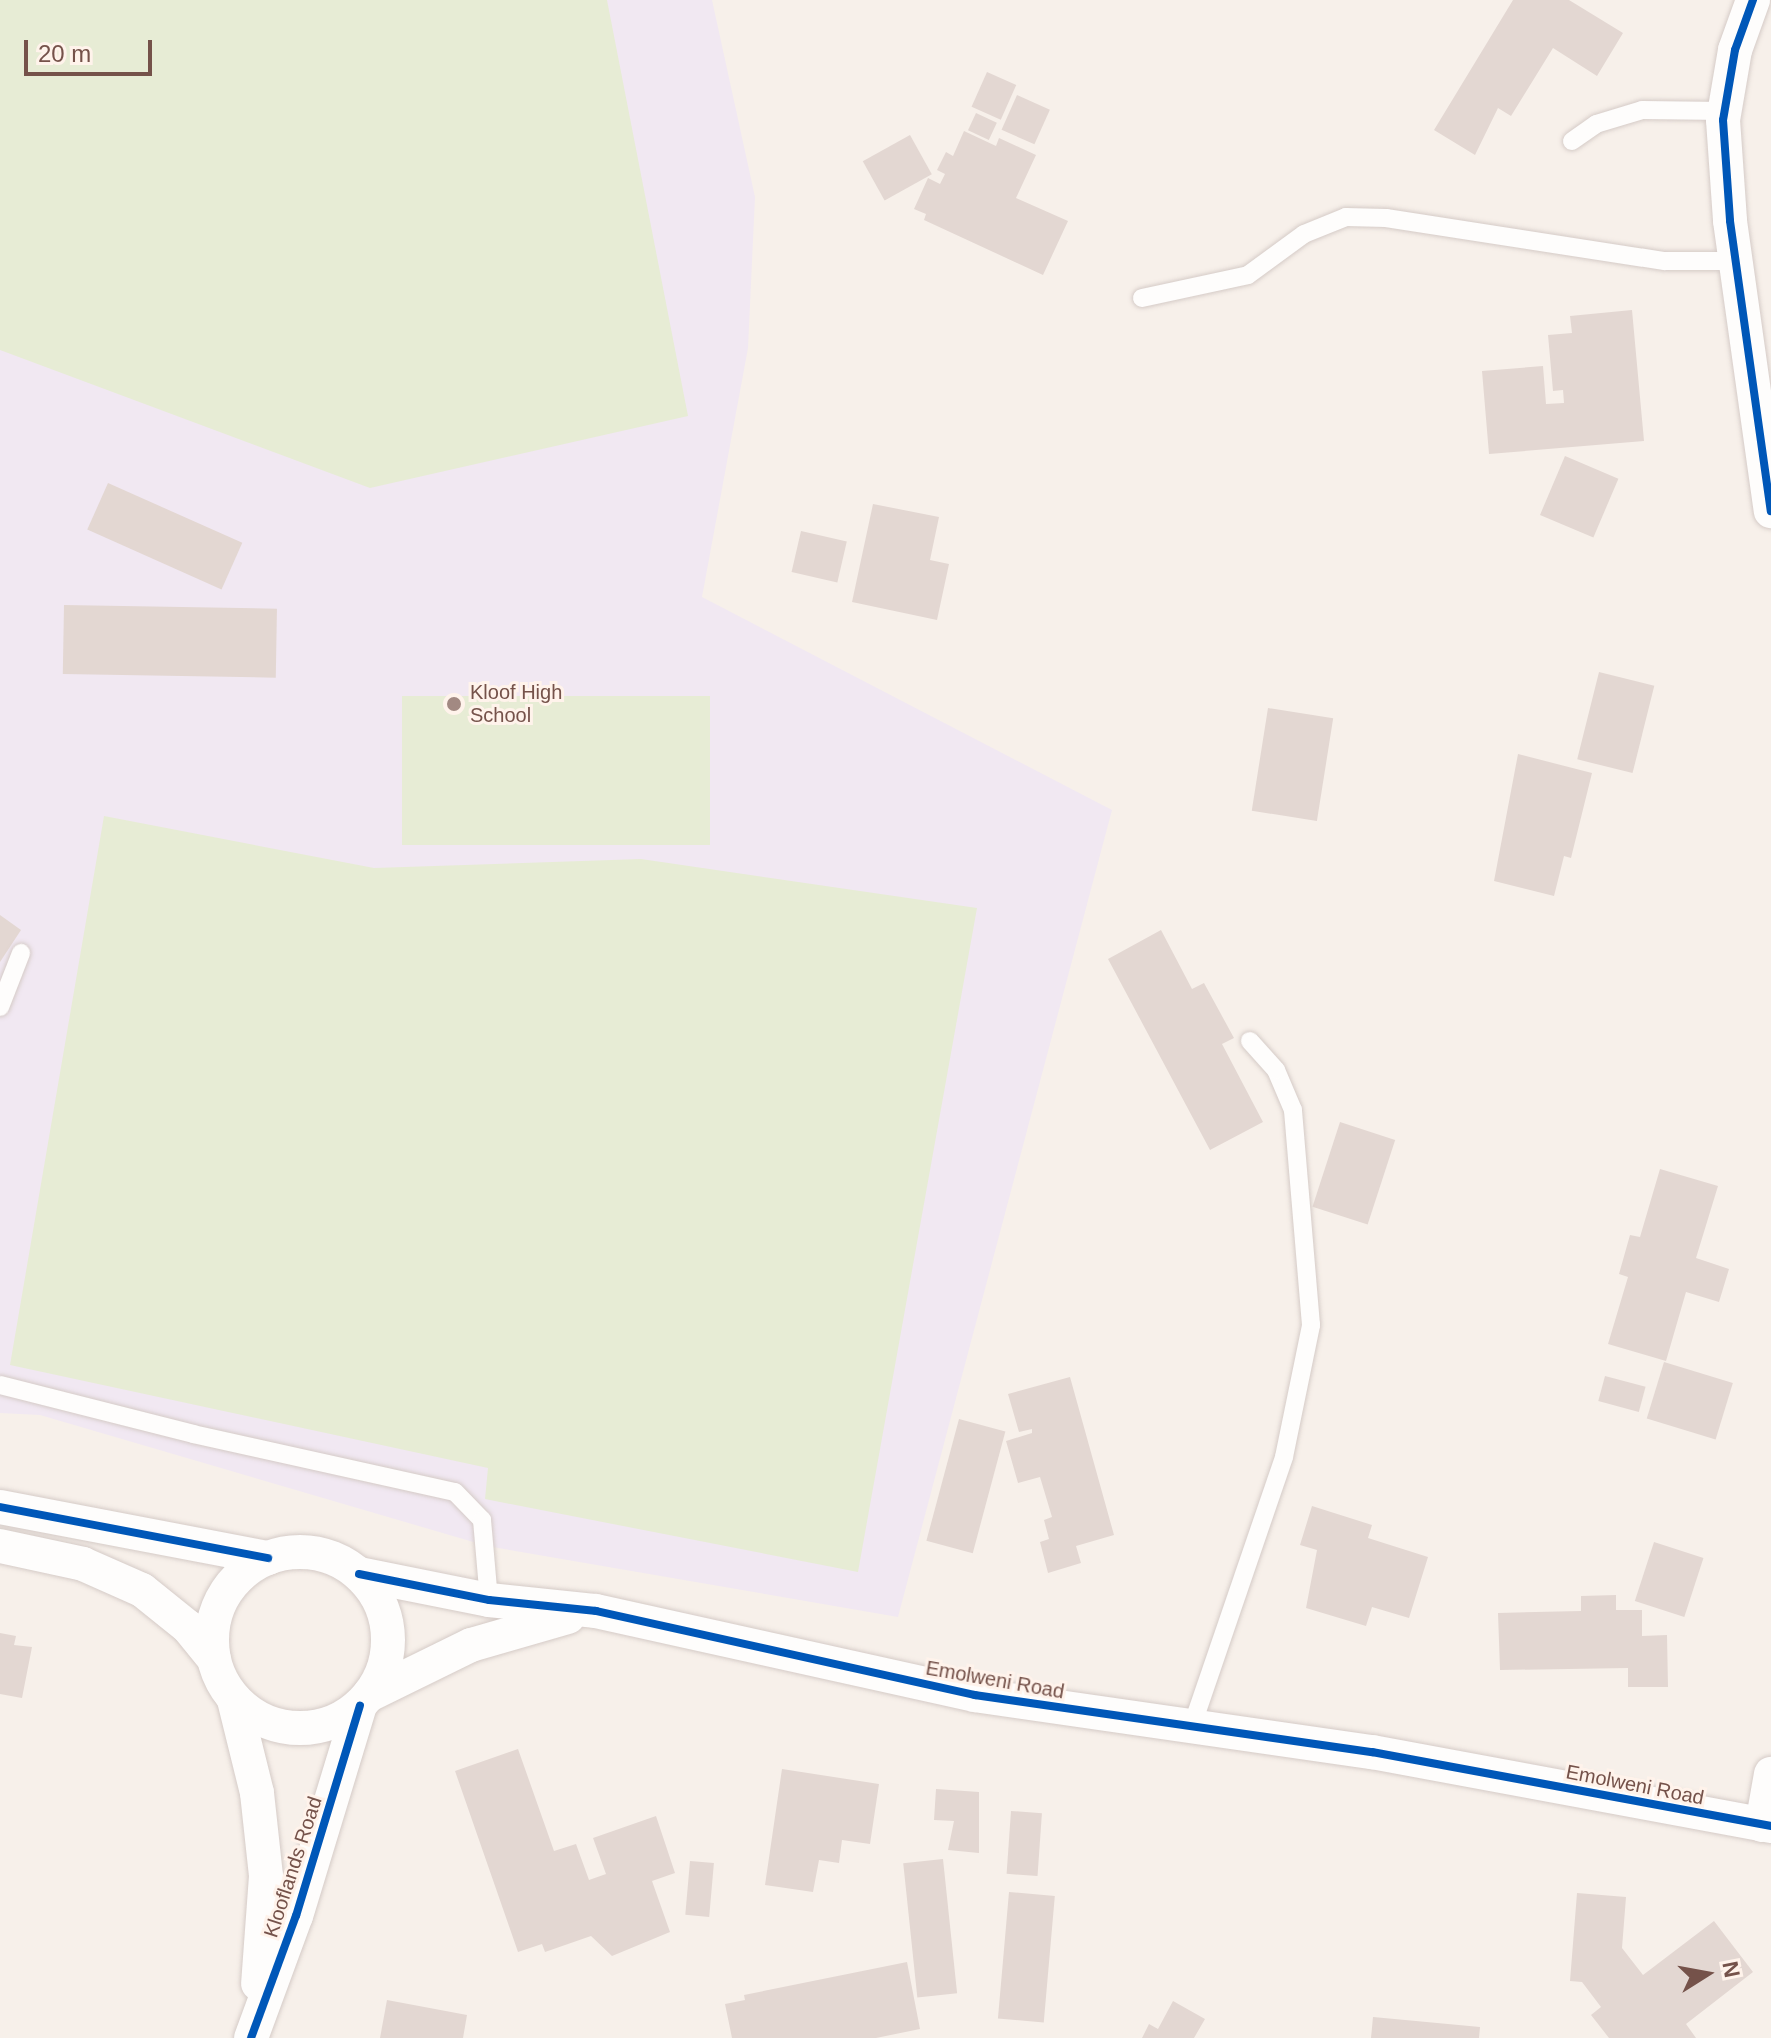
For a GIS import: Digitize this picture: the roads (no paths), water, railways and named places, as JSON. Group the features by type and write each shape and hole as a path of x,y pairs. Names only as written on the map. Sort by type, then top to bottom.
{"street":[{"path":"1753,0 1735,50 1725,111 1736,261 1766,438 1771,511"},
{"path":"0,1507 268,1558"},
{"path":"0,1546 83,1564 142,1590 188,1627 214,1659 234,1700 264,1721 289,1727 339,1719 364,1700 383,1671 388,1646 386,1619 359,1574 325,1555 286,1552 246,1570 217,1609 214,1659"},
{"name":"Emolweni Road","path":"359,1574 489,1600 596,1611 975,1695 1191,1729 1372,1752 1767,1826"},
{"name":"Emolweni Road","path":"364,1700 504,1633 596,1611"},
{"name":"Klooflands Road","path":"234,1700 257,1793 266,1876 253,2031"},
{"name":"Klooflands Road","path":"253,2031 296,1916 364,1700"},
{"path":"1767,1826 1771,1774"}],"lane":[{"path":"1572,141 1619,115 1725,111"},
{"path":"1142,298 1248,275 1304,234 1346,217 1429,224 1665,261 1736,261"},
{"path":"0,1007 21,953"},
{"path":"1191,1729 1284,1457 1311,1325 1293,1110 1276,1070 1250,1041"},
{"path":"0,1385 193,1434 455,1492 482,1520 489,1600"}],"place":[{"name":"Kloof High School","path":"454,704"}]}
